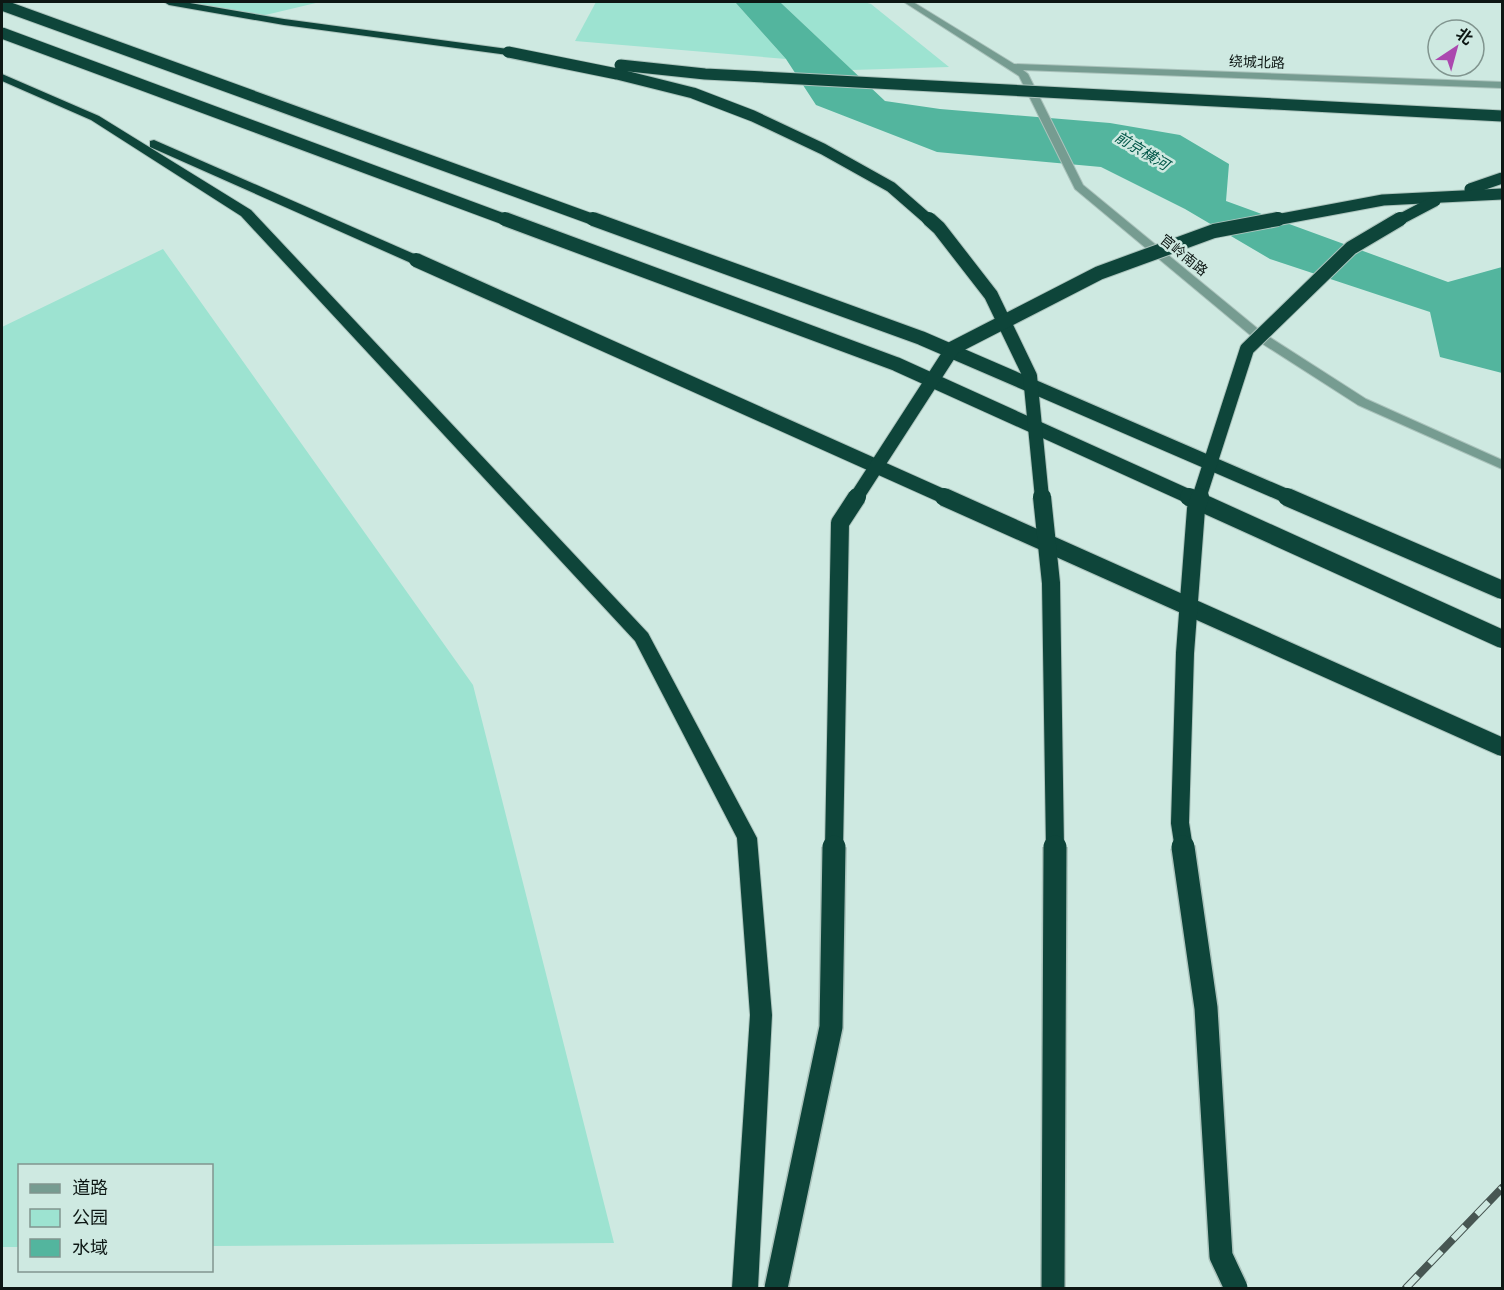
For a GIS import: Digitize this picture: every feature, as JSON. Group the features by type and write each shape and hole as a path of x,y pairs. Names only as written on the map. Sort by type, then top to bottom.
{"highway":[{"path":"169,2 284,22 705,75 1503,116"},
{"path":"2,5 921,338 1503,591"},
{"path":"2,33 896,364 1503,639"},
{"path":"508,52 616,74 693,93 753,116 823,148 891,187 939,228 991,295 1030,376 1052,583 1055,768 1053,1288"},
{"path":"2,77 1503,747"},
{"path":"95,118 246,213 642,637 747,838 761,1015 745,1288"},
{"path":"1236,1288 1221,1256 1206,1008 1180,823 1185,653 1196,510 1247,349 1351,248 1424,205 1503,178"},
{"path":"776,1288 831,1026 840,523 953,348 1099,273 1214,231 1383,200 1503,194"}],"street":[{"name":"官岭南路","path":"908,2 1023,75 1079,187 1259,336 1362,402 1503,465"},
{"name":"绕城北路","path":"1011,67 1503,85"}],"green space":[{"path":"173,2 320,2 257,17"},
{"path":"596,2 735,2 786,59 575,41"},
{"path":"780,2 864,2 871,4 949,67 852,70"},
{"path":"163,249 473,685 614,1243 213,1246 213,1164 18,1164 18,1247 2,1247 2,327"}],"water":[{"name":"前京横河","path":"735,2 780,2 885,101 940,109 1110,123 1180,135 1229,164 1226,201 1448,282 1502,267 1502,373 1440,357 1430,312 1270,259 1185,209 1101,167 937,152 816,105 786,59"}],"railway":[{"path":"1406,1288 1502,1188"}]}
